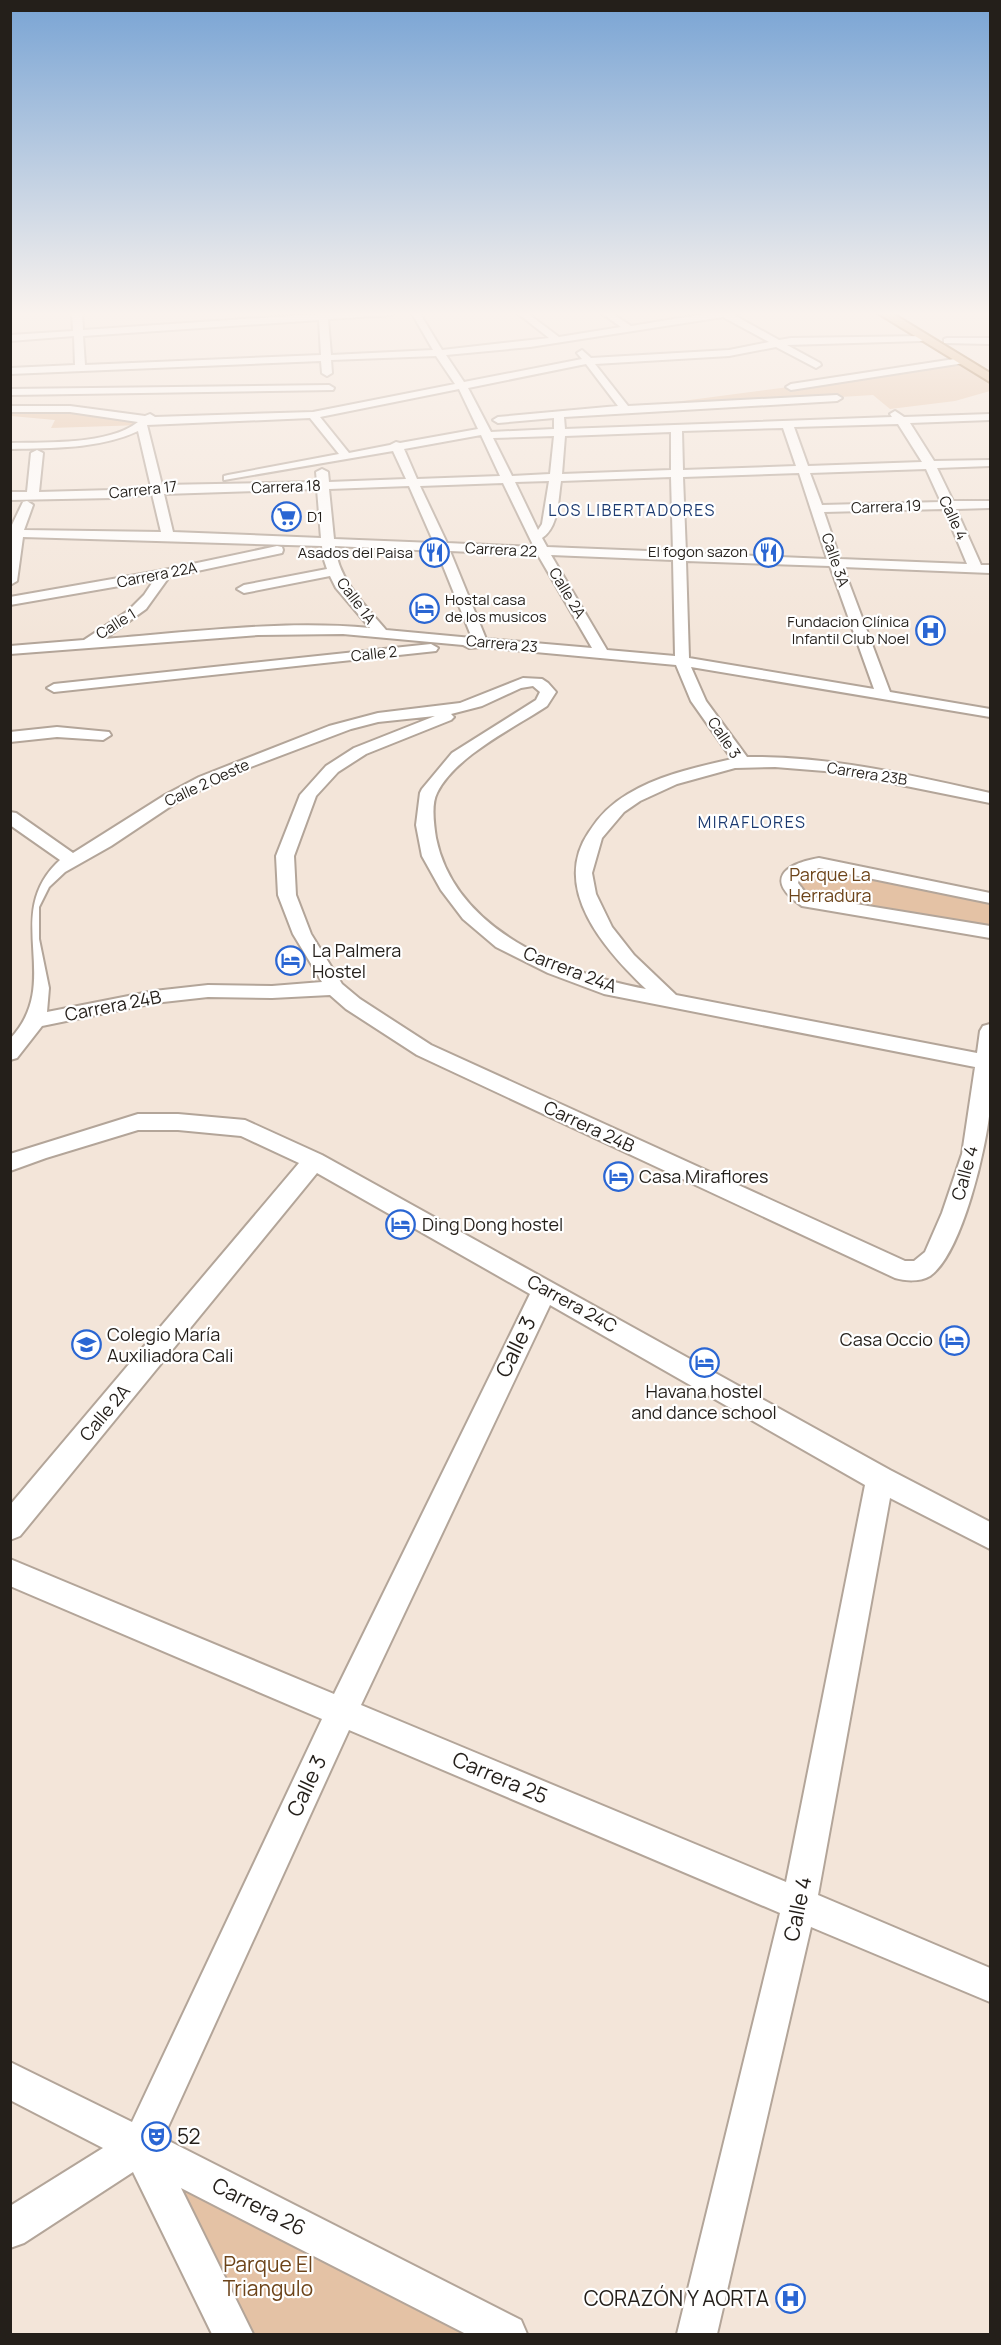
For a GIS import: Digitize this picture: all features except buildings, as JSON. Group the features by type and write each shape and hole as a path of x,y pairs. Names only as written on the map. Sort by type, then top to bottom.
{"street":[{"path":"10,446 88,441 117,435 131,421"},
{"path":"160,421 157,491 168,536"},
{"path":"318,421 345,455"},
{"name":"Calle 2A","path":"481,421 543,552 602,653"},
{"path":"485,429 525,421"},
{"path":"537,536 548,524 556,477 559,421"},
{"name":"Carrera 17","path":"10,496 30,500 157,491 485,429 560,432 677,424 771,421"},
{"name":"Calle 3A","path":"787,421 802,469 884,695"},
{"name":"Calle 4","path":"904,421 929,465 976,569"},
{"name":"Calle 3","path":"669,1000 633,967 610,936 590,903 583,873 590,843 612,814 641,792 686,775 742,762 699,702 685,674 682,661 677,424"},
{"path":"396,446 442,547 481,643"},
{"path":"10,581 13,533 30,500 37,453"},
{"name":"Calle 1A","path":"321,460 329,557 341,585 381,633"},
{"name":"Carrera 18","path":"157,491 990,463"},
{"name":"Carrera 19","path":"818,509 990,504"},
{"name":"Carrera 22","path":"13,533 168,536 990,569"},
{"name":"Carrera 22A","path":"10,601 164,574 302,543"},
{"path":"244,589 335,571"},
{"name":"Calle 1","path":"86,643 140,610 155,592 164,574"},
{"name":"Carrera 23","path":"10,650 309,629 381,633 682,661 990,713"},
{"name":"Calle 2","path":"54,688 481,643"},
{"name":"Calle 2 Oeste","path":"10,1053 35,1021 41,987 29,935 29,911 36,891 72,860 104,843 158,806 196,785 323,733 367,720 457,708 496,695 510,686 530,682"},
{"name":"Carrera 24A","path":"530,682 539,683 548,692 542,703 458,756 428,793 425,825 431,856 450,890 470,915 503,943 555,969 611,989 988,1063"},
{"name":"Carrera 24B","path":"457,708 446,717 360,751 332,769 308,795 285,856 287,895 302,934 335,988 353,1004 423,1050 903,1271 920,1270"},
{"path":"10,737 39,732 80,731 103,735"},
{"name":"Carrera 23B","path":"742,762 799,764 865,771 990,798"},
{"path":"10,817 72,860"},
{"path":"990,898 819,863 805,865 794,870 789,878 789,887 796,895 808,902 990,932"},
{"name":"Carrera 24B","path":"35,1021 154,997 208,991 272,992 335,988"},
{"name":"Calle 4","path":"920,1270 934,1258 954,1213 973,1154 988,1063 990,1031"},
{"name":"Carrera 24C","path":"10,1163 38,1152 138,1122 178,1122 245,1128 315,1161 880,1479 990,1536"},
{"name":"Calle 2A","path":"10,1527 315,1161"},
{"name":"Calle 3","path":"140,2146 342,1711 544,1289"},
{"name":"Calle 4","path":"697,2334 800,1904 880,1479"},
{"name":"Carrera 25","path":"10,1572 990,1985"},
{"name":"Carrera 26","path":"10,2080 507,2334"},
{"path":"10,2229 140,2146 233,2334"}],"green space":[{"path":"54,421 147,421 142,425 51,428"},
{"name":"Parque La Herradura","path":"834,865 990,898 990,932 823,906 796,895 794,870"},
{"name":"Parque El Triangulo","path":"140,2146 507,2334 233,2334"}],"place":[{"name":"D1","path":"286,517"},
{"name":"El fogon sazon","path":"769,552"},
{"name":"Asados del Paisa","path":"434,553"},
{"name":"Hostal casa de los musicos","path":"424,609"},
{"name":"Fundacion Clínica Infantil Club Noel","path":"930,631"},
{"name":"La Palmera Hostel","path":"291,961"},
{"name":"Casa Miraflores","path":"618,1177"},
{"name":"Ding Dong hostel","path":"401,1225"},
{"name":"Casa Occio","path":"954,1340"},
{"name":"Colegio María Auxiliadora Cali","path":"86,1345"},
{"name":"Havana hostel and dance school","path":"704,1363"},
{"name":"52","path":"156,2137"},
{"name":"CORAZÓN Y AORTA","path":"790,2299"}],"district":[{"name":"LOS LIBERTADORES","path":"632,510"},
{"name":"MIRAFLORES","path":"752,822"}]}
